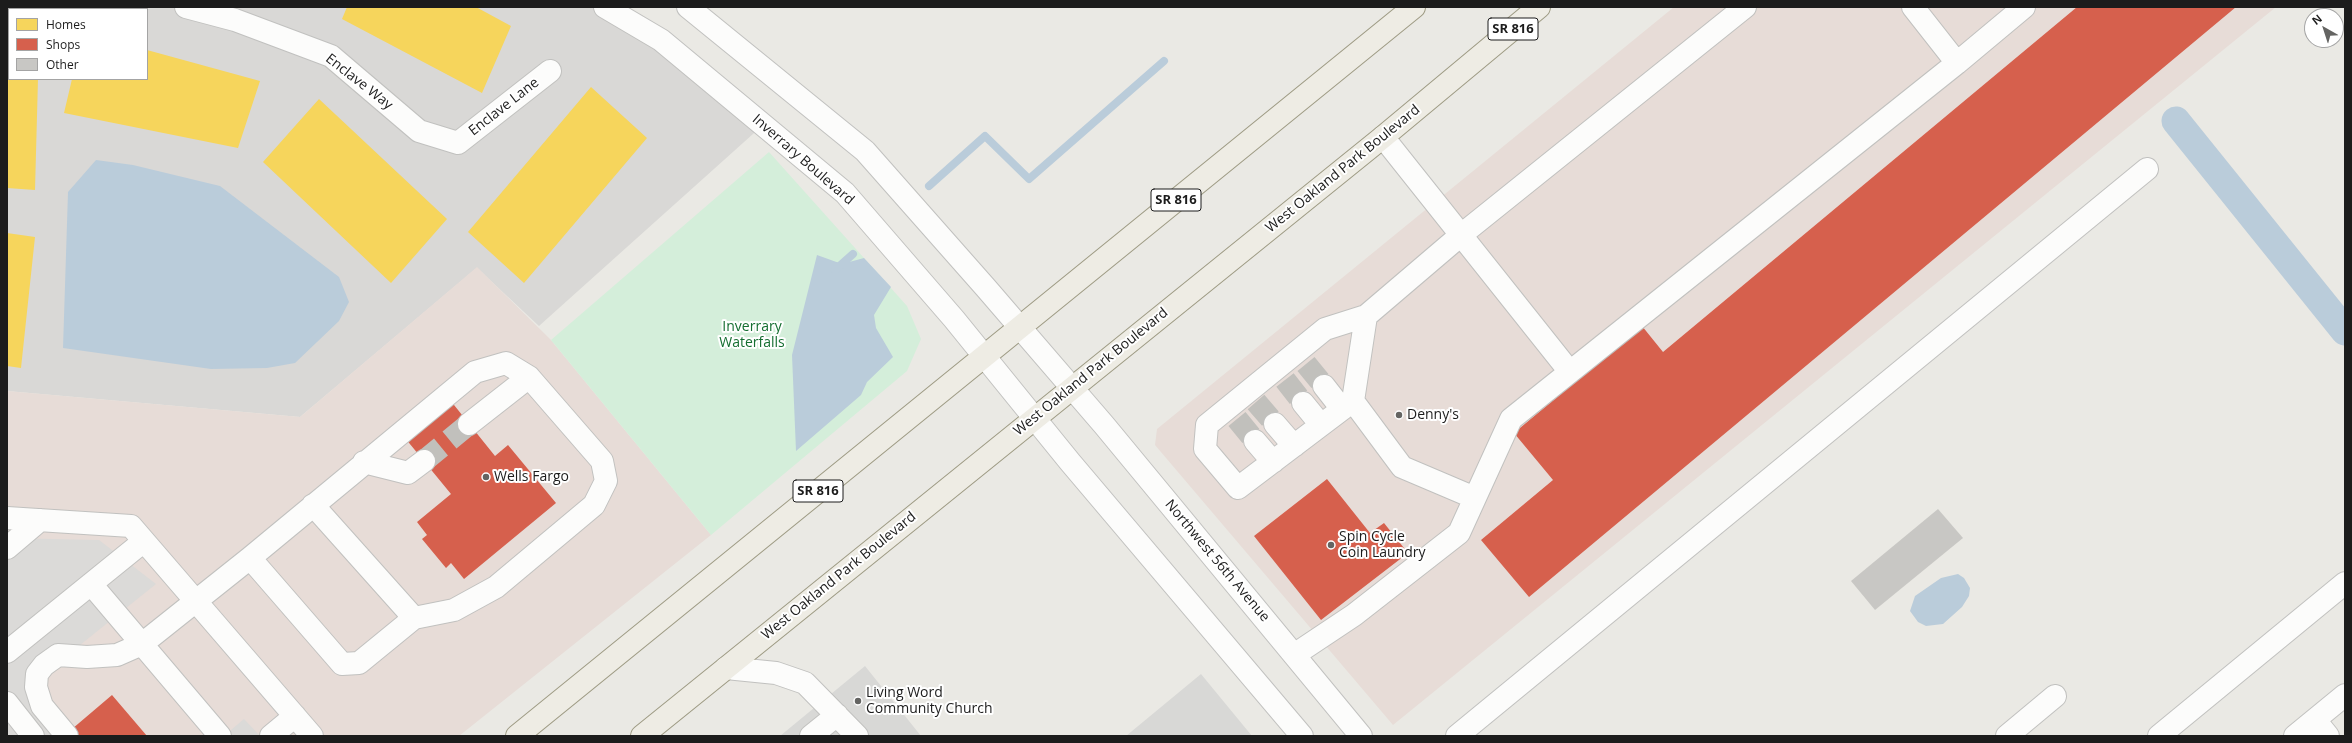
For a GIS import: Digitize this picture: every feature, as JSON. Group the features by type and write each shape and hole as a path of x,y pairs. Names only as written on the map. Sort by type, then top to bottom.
{"main road":[{"name":"SR 816","path":"517,736 1414,7"},
{"name":"West Oakland Park Boulevard","path":"642,736 1383,137 1539,7"}],"street":[{"name":"Enclave Way","path":"186,7 234,20 330,56 419,131 458,143"},
{"name":"Inverrary Boulevard","path":"605,7 661,40 845,193 984,356 1034,418"},
{"path":"688,7 864,151 1072,387"},
{"path":"1366,316 1347,405 1238,488 1205,449 1207,425 1232,414 1301,358 1325,329 1366,316 1462,235 1745,7"},
{"path":"1294,655 1354,615 1459,533 1511,419 1957,63 2024,7"},
{"path":"1921,10 1957,63"},
{"name":"Enclave Lane","path":"458,143 550,71"},
{"path":"1383,137 1570,372"},
{"path":"1457,736 2147,169"},
{"path":"67,736 42,706 38,693 37,674 44,665 58,655 87,657 117,654 142,644 250,558 364,462 475,372 506,363 529,377 602,461 606,481 594,505 496,586 454,610 414,618 358,663 342,664 250,558"},
{"path":"469,424 529,377"},
{"path":"1324,386 1347,405 1402,467 1475,498"},
{"name":"Northwest 56th Avenue","path":"1072,387 1360,736"},
{"path":"1303,403 1321,425"},
{"path":"1034,418 1302,736"},
{"path":"1275,424 1294,446"},
{"path":"1255,441 1273,462"},
{"path":"364,462 408,473 424,461"},
{"path":"313,505 414,618"},
{"path":"7,518 131,526 312,736"},
{"path":"7,548 40,520"},
{"path":"7,652 144,541"},
{"path":"2159,736 2345,583"},
{"path":"91,584 220,736"},
{"path":"726,668 776,673 805,683 857,736"},
{"path":"2008,736 2055,696"},
{"path":"2295,736 2321,728 2345,696"},
{"path":"7,703 33,736"},
{"path":"271,736 295,716"},
{"path":"811,736 837,716"}],"shaded area":[{"path":"7,7 605,7 763,125 539,326 477,268 300,417 7,391"},
{"path":"1674,7 2276,7 1393,725 1155,445 1157,429"},
{"path":"477,267 551,340 711,535 459,736 7,736 7,391 300,417"},
{"path":"7,538 99,540 156,584 29,686 74,736 7,736"},
{"name":"Living Word Community Church","path":"865,666 921,736 780,736"},
{"path":"1201,674 1252,736 1126,736"},
{"path":"244,719 260,736 224,736"}],"green space":[{"name":"Inverrary Waterfalls","path":"769,152 907,306 921,339 907,371 711,535 551,340"}],"water":[{"path":"96,160 133,165 220,186 339,277 349,302 339,321 295,363 267,368 211,369 63,348 68,192"},
{"path":"817,255 842,264 864,258 891,287 874,315 876,328 893,357 867,382 861,395 796,451 792,355"},
{"path":"1958,574 1964,578 1970,588 1969,596 1962,607 1943,624 1926,626 1918,622 1910,611 1915,596 1941,578"}],"building: Homes":[{"path":"347,7 476,7 511,26 482,93 342,19"},
{"path":"8,29 8,80 38,80 35,190 7,188"},
{"path":"148,50 260,81 238,148 64,113 72,80 148,80"},
{"path":"591,87 647,138 524,283 468,232"},
{"path":"319,99 447,219 391,283 263,162"},
{"path":"7,233 35,237 21,368 7,366"}],"building: Shops":[{"path":"2077,7 2236,7 1529,597 1481,540 1553,480 1514,433 1642,326 1663,352"},
{"name":"Wells Fargo","path":"450,400 495,456 508,445 556,503 464,579 451,563 446,568 422,539 427,535 417,522 451,494 405,438"},
{"name":"Spin Cycle Coin Laundry","path":"1327,479 1370,533 1384,523 1408,553 1321,620 1254,536"},
{"path":"112,695 147,736 78,736 72,729"}],"building: Other":[{"path":"1938,509 1963,538 1875,610 1851,581"}],"waterway":[{"path":"929,186 985,136 1029,179 1164,61"},
{"path":"2176,121 2345,331"},
{"path":"835,270 853,254"}],"tunnel":[{"path":"1306,364 1324,386"},
{"path":"1285,380 1303,403"},
{"path":"1256,402 1275,424"},
{"path":"1237,419 1255,441"},
{"path":"424,461 469,424"}],"place":[{"name":"Denny's","path":"1399,415"},
{"name":"Wells Fargo","path":"486,477"},
{"name":"Spin Cycle Coin Laundry","path":"1331,545"},
{"name":"Living Word Community Church","path":"858,701"}]}
